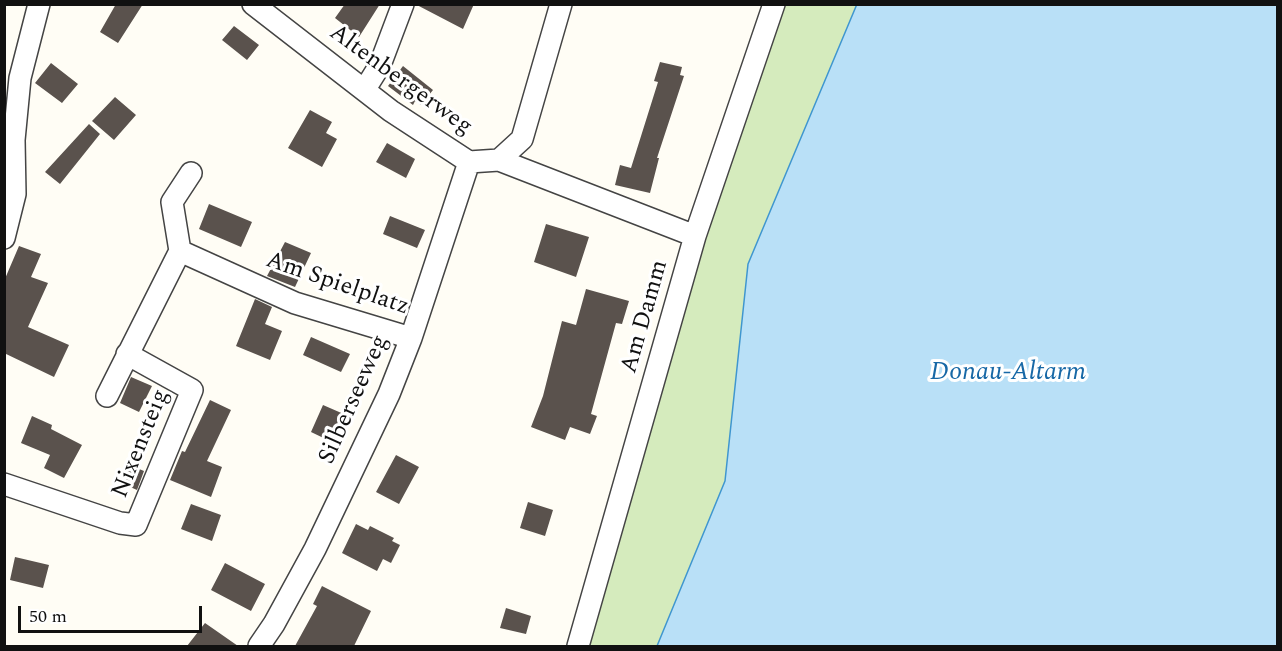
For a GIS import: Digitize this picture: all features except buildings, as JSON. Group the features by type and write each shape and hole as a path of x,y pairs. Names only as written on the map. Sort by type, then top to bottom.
{"street":[{"path":"4,238 15,194 14,141 20,78 39,4"},
{"name":"Altenbergerweg","path":"253,4 391,111 470,162 499,160 695,236"},
{"path":"365,89 380,65 403,4"},
{"path":"499,160 522,139 561,4"},
{"name":"Am Damm","path":"578,646 695,236 774,4"},
{"name":"Silberseeweg","path":"259,646 274,624 315,549 389,394 411,338 470,162"},
{"path":"107,396 180,251 172,202 191,173"},
{"name":"Am Spielplatz","path":"180,251 295,303 411,338"},
{"name":"Nixensteig","path":"4,484 120,523 136,525 192,390 127,354"}],"green space":[{"path":"783,5 857,5 748,264 725,481 657,646 585,646 704,241"}],"water":[{"name":"Donau-Altarm","path":"857,4 1277,5 1277,646 657,646 725,481 748,264"}]}
